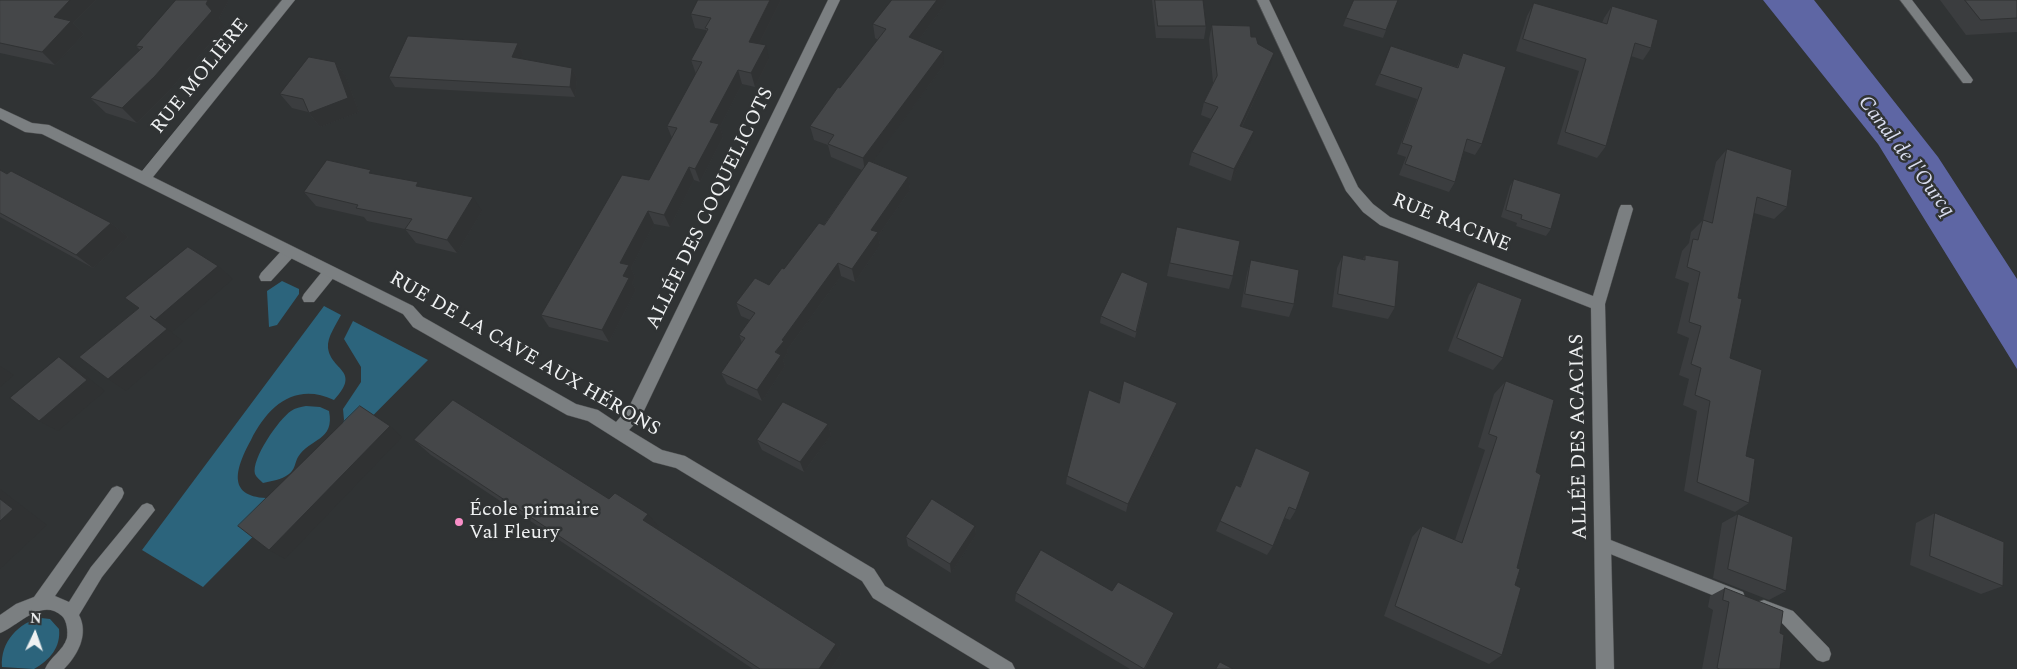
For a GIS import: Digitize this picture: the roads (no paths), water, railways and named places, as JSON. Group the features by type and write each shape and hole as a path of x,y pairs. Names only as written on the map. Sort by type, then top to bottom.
{"street":[{"name":"RUE MOLIÈRE","path":"144,179 289,0"},
{"name":"ALLÉE DES COQUELICOTS","path":"618,431 635,412 834,0"},
{"name":"RUE RACINE","path":"1263,0 1353,191 1368,208 1385,221 1598,304"},
{"name":"RUE DE LA CAVE AUX HÉRONS","path":"0,113 30,128 44,129 408,310 418,322 426,327 573,410 592,415 659,457 679,460 868,575 879,592 1006,669"},
{"name":"ALLÉE DES ACACIAS","path":"1604,669 1598,304 1626,209"}],"lane":[{"path":"1906,0 1968,80"},
{"path":"266,277 289,252"},
{"path":"309,298 330,272"},
{"path":"40,602 62,574 117,493"},
{"path":"72,613 82,593 100,566 147,510"},
{"path":"1603,544 1788,617 1823,654"},
{"path":"0,625 24,607 40,602 54,602 65,606 72,613 76,626 74,639 67,653 53,669"}],"water":[{"name":"Canal de l'Ourcq","path":"1763,0 1814,0 1938,157 2017,279 2017,369 1878,144"}],"place":[{"name":"École primaire Val Fleury","path":"459,522"}]}
